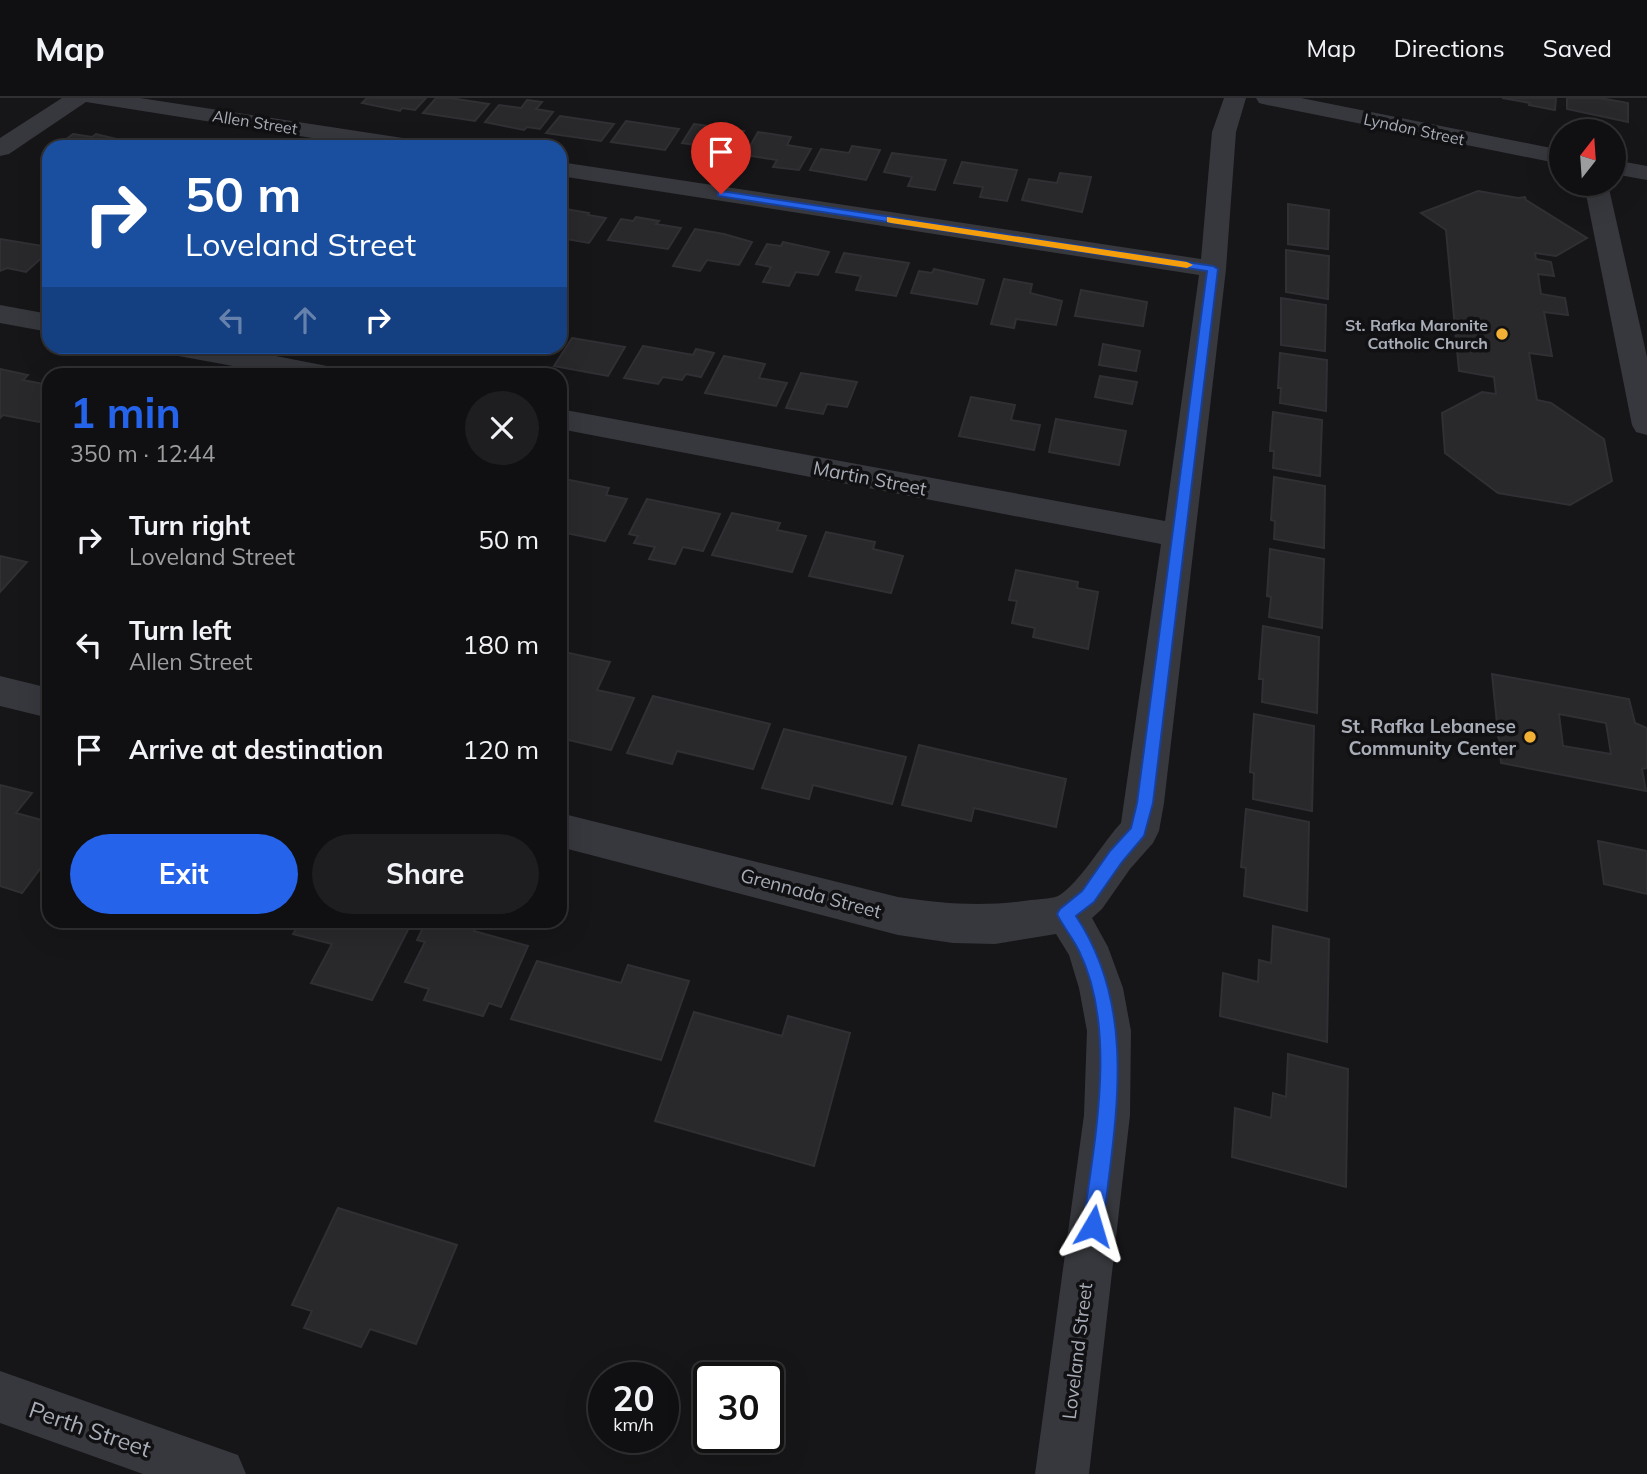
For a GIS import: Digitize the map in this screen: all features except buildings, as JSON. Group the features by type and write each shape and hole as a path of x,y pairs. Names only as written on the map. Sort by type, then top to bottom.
{"street":[{"path":"0,149 78,98"},
{"name":"Allen Street","path":"94,98 370,140"},
{"path":"1066,914 1088,896 1116,856 1139,831 1145,803 1213,269 1224,132 1235,98"},
{"name":"Lyndon Street","path":"1267,98 1549,156"},
{"name":"Lyndon Street","path":"1353,98 1549,136"},
{"path":"1626,149 1647,153"},
{"path":"1626,169 1647,173"},
{"path":"567,170 1213,269"},
{"path":"1599,196 1640,360 1647,425"},
{"path":"0,314 42,322"},
{"path":"215,354 289,368"},
{"name":"Martin Street","path":"567,420 1179,536"},
{"path":"0,691 42,701"},
{"name":"Grennada Street","path":"567,832 898,916 953,924 995,925 1066,914"},
{"name":"Loveland Street","path":"1062,1474 1107,1115 1109,1031 1101,988 1087,947 1066,914"},
{"name":"Perth Street","path":"0,1397 219,1474"}],"slow traffic":[{"path":"891,220 1187,265"}],"place":[{"name":"St. Rafka Maronite Catholic Church","path":"1502,334"},
{"name":"St. Rafka Lebanese Community Center","path":"1530,737"}],"route":[{"path":"721,194 1213,269 1145,803 1139,831 1116,856 1088,896 1066,914 1087,947 1101,988 1109,1031 1107,1115 1093,1226"}]}
